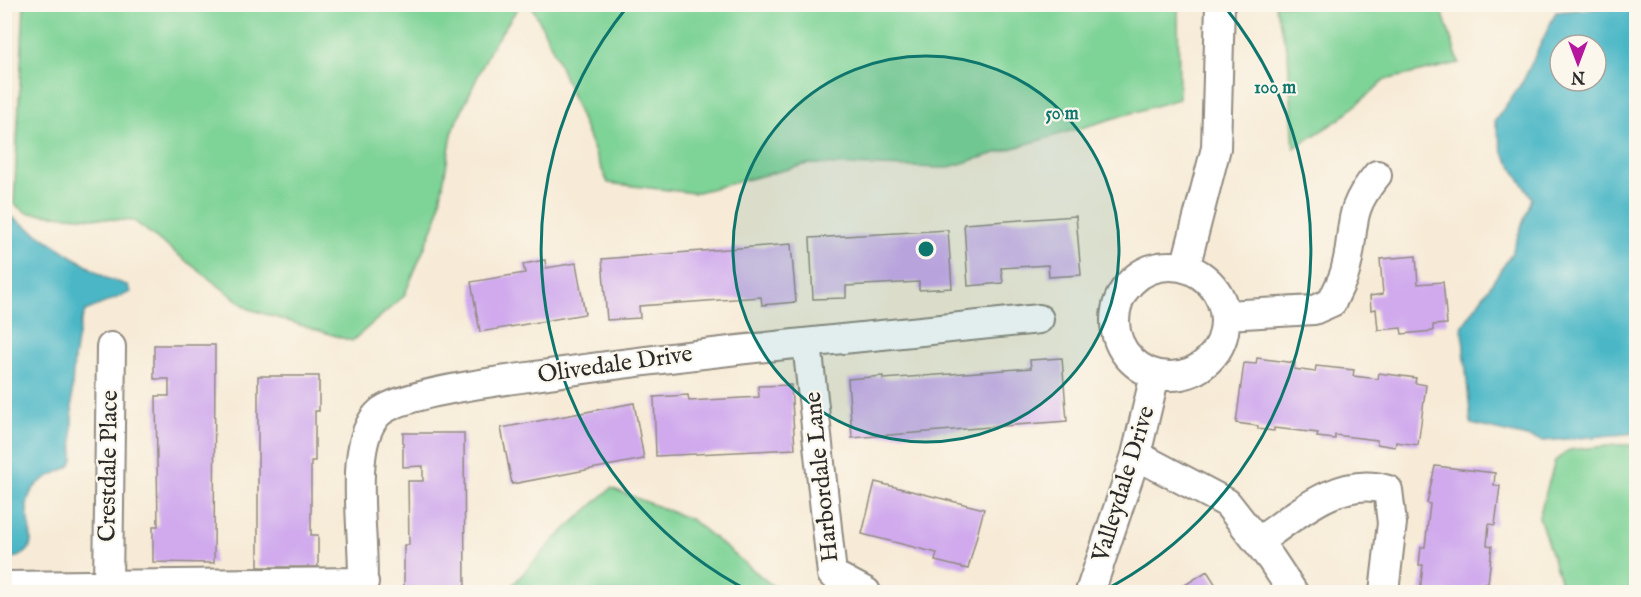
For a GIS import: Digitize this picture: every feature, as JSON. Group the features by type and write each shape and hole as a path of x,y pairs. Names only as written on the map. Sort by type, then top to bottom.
{"street":[{"path":"1220,4 1216,148 1185,268 1205,278 1219,294 1226,315 1314,310 1332,302 1345,271 1351,223 1361,194 1377,175"},
{"name":"Valleydale Drive","path":"1185,268 1164,266 1143,273 1126,287 1117,306 1115,328 1122,348 1136,365 1155,375 1177,377 1198,370 1215,356 1224,336 1226,315"},
{"name":"Olivedale Drive","path":"363,587 360,457 368,429 381,411 404,401 456,388 641,360 1039,319"},
{"name":"Harbordale Lane","path":"807,343 832,574 866,592"},
{"name":"Crestdale Place","path":"108,585 111,347"},
{"name":"Valleydale Drive","path":"1090,592 1136,455 1155,375"},
{"path":"1136,455 1227,502 1293,592"},
{"path":"1258,542 1330,493 1372,485 1388,490 1392,523 1388,576 1384,592"},
{"path":"4,586 363,587"}],"green space":[{"path":"24,4 520,5 492,46 453,129 437,218 404,296 352,341 249,309 134,221 27,213 14,204"},
{"path":"531,5 1178,5 1179,99 946,168 808,164 694,193 608,183 552,49"},
{"path":"1275,5 1440,5 1459,63 1385,80 1340,119 1294,148 1288,53"},
{"path":"1636,445 1636,592 1564,592 1539,517 1555,461 1569,450"},
{"path":"611,488 692,520 773,586 785,592 506,592 555,539"}],"water":[{"path":"1636,5 1636,144 1633,146 1629,222 1636,229 1636,433 1544,441 1471,424 1462,327 1511,255 1532,198 1503,153 1495,121 1523,81 1556,12"},
{"path":"10,216 106,278 127,285 131,292 85,311 73,365 73,459 70,466 46,478 34,488 28,499 27,510 31,541 29,549 21,555 7,559 4,556 4,236"}],"building":[{"path":"1076,216 1081,275 1049,277 1048,265 1001,268 1003,283 968,286 964,224"},
{"path":"948,230 952,288 919,290 919,282 846,286 846,298 813,299 810,238"},
{"path":"791,244 796,302 762,305 761,297 639,306 640,318 607,320 602,259"},
{"path":"1416,256 1418,284 1443,282 1447,324 1433,325 1433,331 1402,334 1401,328 1378,330 1376,309 1371,310 1370,296 1383,294 1380,259"},
{"path":"545,260 546,268 576,263 585,314 480,332 471,282 525,273 523,264"},
{"path":"154,345 215,345 214,563 153,562 153,526 158,526 156,396 169,396 169,379 154,379"},
{"path":"1062,358 1067,421 852,438 848,379 883,376 883,379 1031,368 1030,360"},
{"path":"1257,358 1295,363 1294,369 1315,372 1316,366 1354,370 1353,376 1378,379 1379,373 1416,378 1415,383 1426,385 1418,445 1396,442 1395,447 1377,444 1377,440 1335,435 1335,439 1317,437 1318,433 1274,428 1274,431 1236,423 1244,363 1256,364"},
{"path":"258,376 319,376 319,411 315,411 315,461 311,461 311,535 318,535 318,567 258,567"},
{"path":"791,385 795,449 656,456 654,397 688,395 689,401 759,397 758,386"},
{"path":"634,403 644,459 512,484 501,428"},
{"path":"403,433 464,433 465,592 404,592 404,545 409,545 408,481 423,481 423,466 403,467"},
{"path":"1435,466 1495,473 1494,485 1500,486 1495,525 1489,524 1487,545 1492,546 1488,584 1482,583 1481,592 1420,592 1423,565 1419,565 1421,547 1425,547 1430,504 1427,503"},
{"path":"875,482 984,509 968,569 935,561 937,553 862,534"},
{"path":"1207,571 1219,590 1224,586 1229,592 1174,592"}]}
